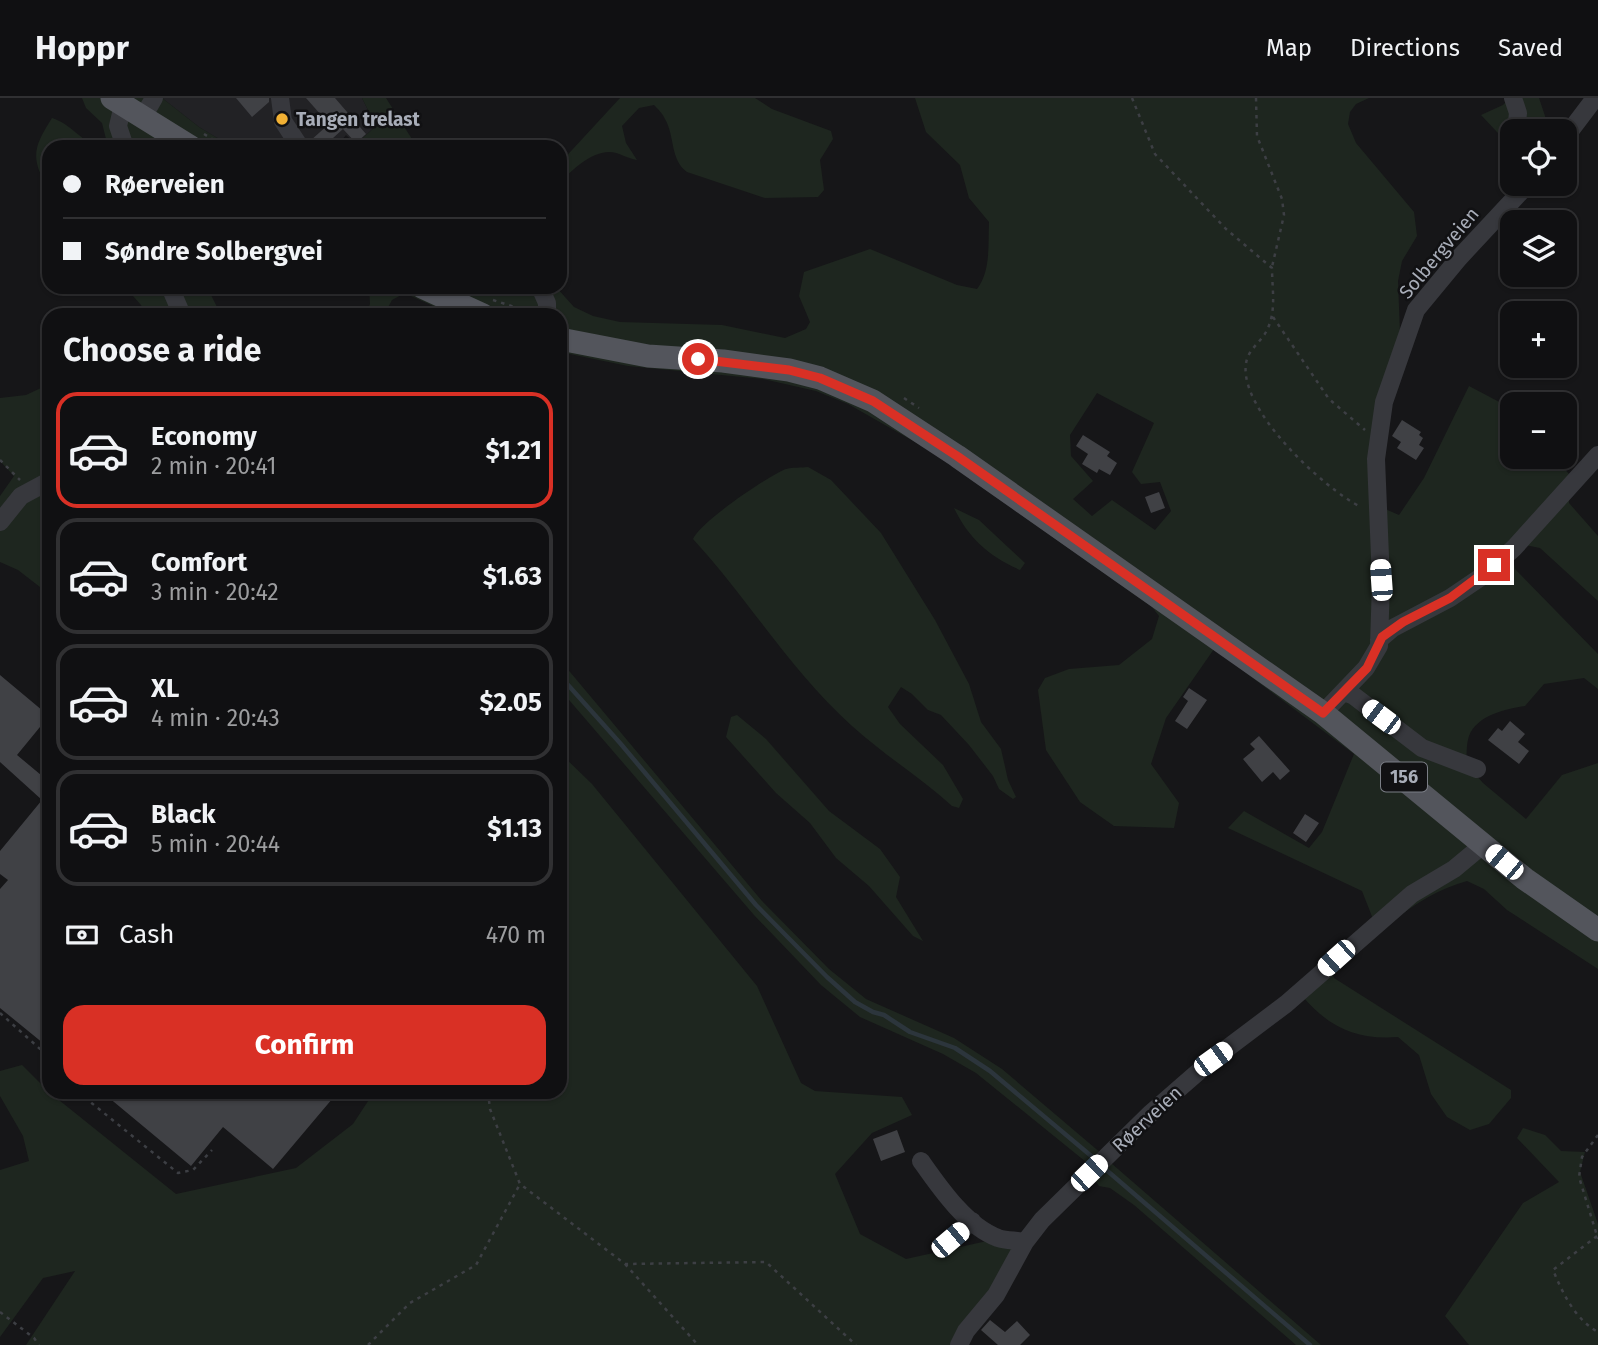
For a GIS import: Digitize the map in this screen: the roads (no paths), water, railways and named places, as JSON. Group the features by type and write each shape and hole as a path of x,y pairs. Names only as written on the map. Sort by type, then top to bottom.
{"main road":[{"path":"133,105 181,140"},
{"path":"444,294 485,307"},
{"name":"156","path":"567,340 648,356 723,361 789,370 820,378 863,396 935,441 1323,713 1542,892 1598,930"}],"street":[{"path":"280,98 284,121 296,140"},
{"path":"1513,98 1517,119"},
{"path":"1577,122 1595,98"},
{"path":"123,140 118,126 133,105"},
{"name":"Solbergveien","path":"1323,713 1371,663 1379,640 1381,580 1376,459 1384,402 1416,310 1516,196"},
{"path":"1379,640 1393,628 1450,598 1483,575 1514,548 1598,455"},
{"path":"0,522 21,496 42,484"},
{"path":"1344,692 1354,696 1431,753 1477,769"},
{"name":"Røerveien","path":"959,1345 966,1331 996,1295 1025,1242 1052,1209 1151,1113 1213,1059 1286,1004 1412,894 1454,869 1484,844"},
{"path":"921,1161 937,1184 972,1221 996,1238 1025,1242"},
{"path":"950,1240 972,1221"}],"waterway":[{"path":"567,684 756,905 827,977 855,1002 884,1015 910,1032 955,1048 990,1071 1096,1160"},
{"path":"1104,1168 1310,1345"}],"place":[{"name":"Tangen trelast","path":"282,119"}]}
